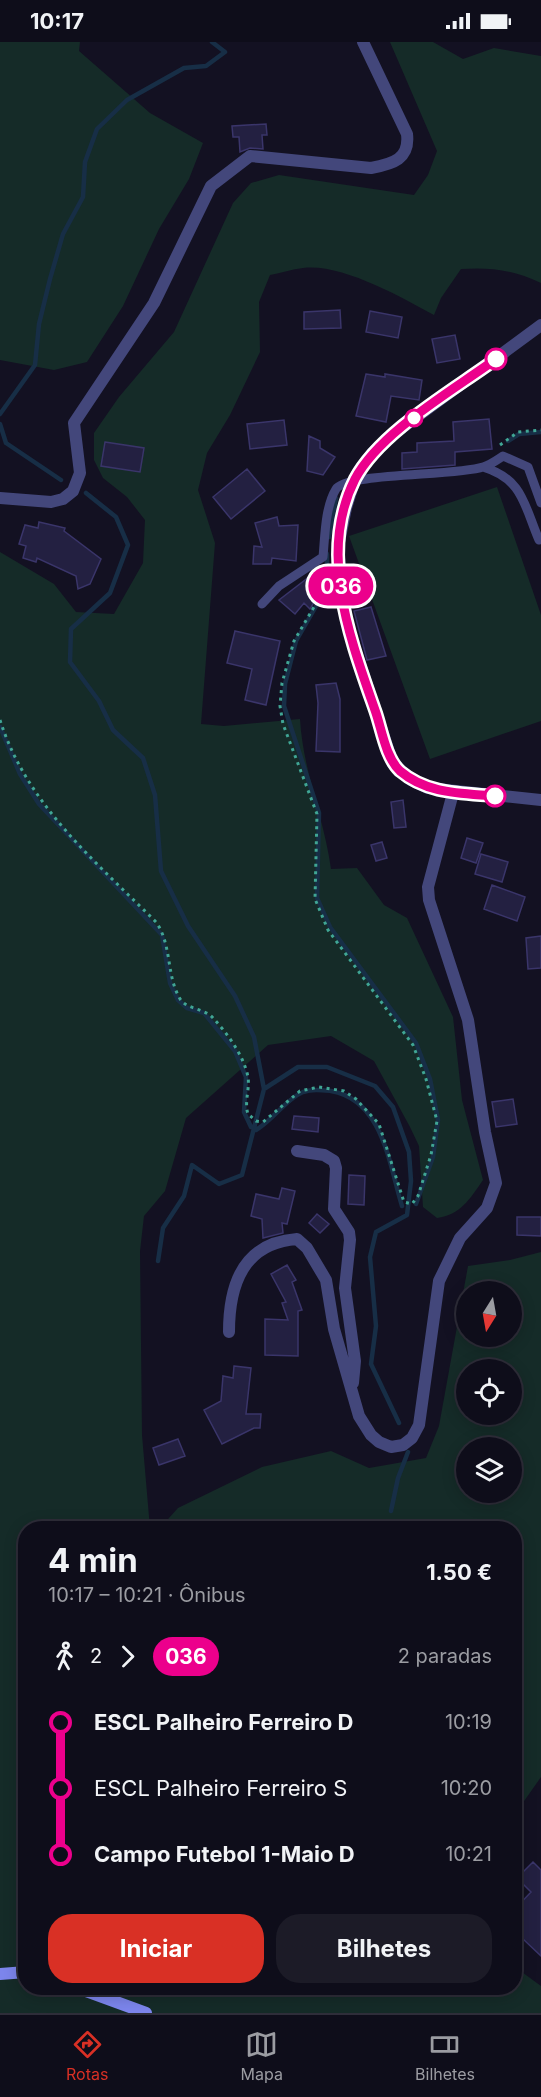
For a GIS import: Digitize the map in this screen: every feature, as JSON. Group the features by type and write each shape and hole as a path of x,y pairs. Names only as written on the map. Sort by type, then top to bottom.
{"main road":[{"path":"0,1974 18,1973"},
{"path":"97,1995 146,2013"}],"street":[{"path":"0,498 51,502 63,499 73,491 80,473 74,423 154,303 211,186 250,156 371,168 390,165 403,156 409,146 407,134 363,42"},
{"path":"540,798 453,793 428,788 411,780 393,764 354,646 343,601 338,547 356,479 372,453 394,433 541,325"},
{"path":"229,1332 229,1303 236,1278 246,1263 281,1240 297,1239 307,1248 326,1280 334,1329 359,1416 370,1435 379,1442 397,1447 412,1438 419,1425 439,1281 460,1239 487,1208 496,1183 485,1132 468,1020 429,900 428,887 453,793"},
{"path":"297,1151 324,1155 334,1161 336,1168 334,1209 349,1232 350,1240 345,1288 355,1361 352,1388"}],"lane":[{"path":"262,604 279,586 323,557 326,527 335,490 341,483 356,479 409,477 483,467 504,456 528,466 541,502"},
{"path":"483,467 499,472 516,485 538,540"}],"path":[{"path":"507,440 518,432 541,429"},
{"path":"0,720 14,756 40,803 156,922 164,934 172,982 180,999 188,1006 205,1011 237,1050 248,1077 248,1114 256,1121 263,1122 300,1091 319,1087 344,1091 356,1099 379,1124 404,1202 412,1204 418,1196 431,1155 437,1121 426,1079 413,1045 328,930 315,899 317,814 283,724 280,706 282,683 294,641 324,585 323,557"}],"green space":[{"path":"0,42 80,42 79,51 150,113 203,143 189,179 159,229 123,306 87,362 54,370 0,360"},
{"path":"390,42 433,42 463,59 494,48 541,56 541,283 502,270 461,269 441,298 434,315 370,283 335,271 303,268 270,275 259,302 260,352 230,415 207,453 198,490 215,543 201,724 224,726 300,719 305,757 331,869 357,868 384,905 407,918 453,1017 462,1100 483,1180 469,1200 452,1213 437,1218 423,1207 419,1146 410,1127 374,1061 331,1036 268,1045 186,1118 165,1191 144,1216 140,1251 142,1435 149,1521 18,1521 18,1995 522,1995 522,1972 541,1986 541,2013 0,2013 0,552 54,584 76,612 114,614 143,563 145,520 127,497 103,478 94,460 94,433 119,397 174,332 233,203 251,183 279,175 414,195 428,175 437,151"},
{"path":"497,487 541,615 541,721 430,759 349,536"},
{"path":"541,1252 541,1777 522,1804 522,1521 166,1521 178,1508 262,1467 331,1451 369,1468 426,1458 439,1426 456,1332 456,1347 522,1347 522,1281 465,1281 468,1266 510,1260"}],"building":[{"path":"266,124 267,135 262,135 263,149 250,148 240,152 239,137 233,137 232,126"},
{"path":"340,310 341,328 304,329 304,312"},
{"path":"370,311 402,317 398,338 366,332"},
{"path":"455,335 460,359 437,363 432,339"},
{"path":"366,374 385,377 385,374 422,380 419,400 391,396 386,422 356,416"},
{"path":"489,419 492,449 455,452 455,465 402,469 402,453 417,452 417,443 454,441 453,422"},
{"path":"284,420 287,445 250,449 247,424"},
{"path":"309,436 320,441 320,448 335,457 323,475 307,471"},
{"path":"105,442 144,448 140,472 101,466"},
{"path":"247,469 265,491 231,519 213,497"},
{"path":"277,517 279,526 298,525 296,561 272,558 271,564 253,564 254,546 262,547 255,523"},
{"path":"39,522 65,528 64,531 101,559 90,584 78,589 76,576 37,558 36,562 23,558 26,546 19,544 25,525 38,528"},
{"path":"309,577 322,588 310,609 304,603 295,614 279,600"},
{"path":"371,607 386,656 367,660 354,611"},
{"path":"235,631 280,641 266,705 245,700 252,669 227,663"},
{"path":"336,683 340,699 340,752 316,751 318,703 316,685"},
{"path":"403,800 406,827 394,828 391,802"},
{"path":"467,838 483,843 476,863 461,858"},
{"path":"382,842 387,858 376,861 371,845"},
{"path":"481,854 508,862 502,882 475,874"},
{"path":"492,885 525,897 517,921 484,909"},
{"path":"541,936 541,968 528,969 526,938"},
{"path":"513,1099 517,1124 496,1127 492,1102"},
{"path":"294,1116 319,1118 318,1132 292,1129"},
{"path":"349,1175 365,1176 364,1205 348,1204"},
{"path":"282,1188 295,1191 287,1224 282,1223 283,1233 263,1238 262,1219 251,1216 256,1194 279,1199"},
{"path":"317,1214 329,1224 320,1233 309,1223"},
{"path":"517,1217 541,1217 541,1236 517,1235"},
{"path":"287,1265 296,1280 292,1282 302,1310 298,1311 298,1356 265,1355 265,1319 288,1320 282,1303 286,1302 271,1274"},
{"path":"234,1366 251,1368 246,1414 261,1414 260,1428 254,1428 222,1444 204,1410 221,1401 223,1376 233,1378"},
{"path":"178,1439 185,1456 159,1465 153,1448"},
{"path":"533,1862 541,1870 541,1956 523,1939 522,1942 522,1902 531,1892 522,1883 522,1873"}],"waterway":[{"path":"0,414 35,365 39,324 50,279 63,234 83,197 85,162 97,129 127,100 184,68 206,66 225,52 212,42"},
{"path":"0,424 6,443 61,480"},
{"path":"508,441 519,434 541,432"},
{"path":"86,493 116,517 128,545 110,593 71,629 70,662 99,701 113,730 143,758 155,795 161,871 188,926 235,996 254,1037 264,1089 242,1175 219,1184 192,1165 184,1196 163,1228 158,1261"},
{"path":"329,537 336,498"},
{"path":"327,554 327,587 296,641 285,684 284,706 319,813 317,898 330,927 416,1043 430,1079 438,1120 433,1157 416,1204"},
{"path":"0,727 20,774 39,804 162,935 170,983 178,1000 187,1008 204,1013 235,1051 246,1077 244,1112 251,1127"},
{"path":"264,1089 298,1067 327,1067 375,1086 393,1107 409,1152 411,1181 407,1215 376,1232 370,1257 376,1326 371,1364 399,1423"},
{"path":"256,1130 291,1099 303,1092 331,1091 348,1097 362,1107 373,1120 381,1136 402,1206"},
{"path":"391,1511 398,1478 408,1452"}],"bus line":[{"name":"036","path":"495,796 453,793 428,788 411,780 393,764 351,636 343,601 338,547 351,489 372,453 394,433 496,359"}]}
